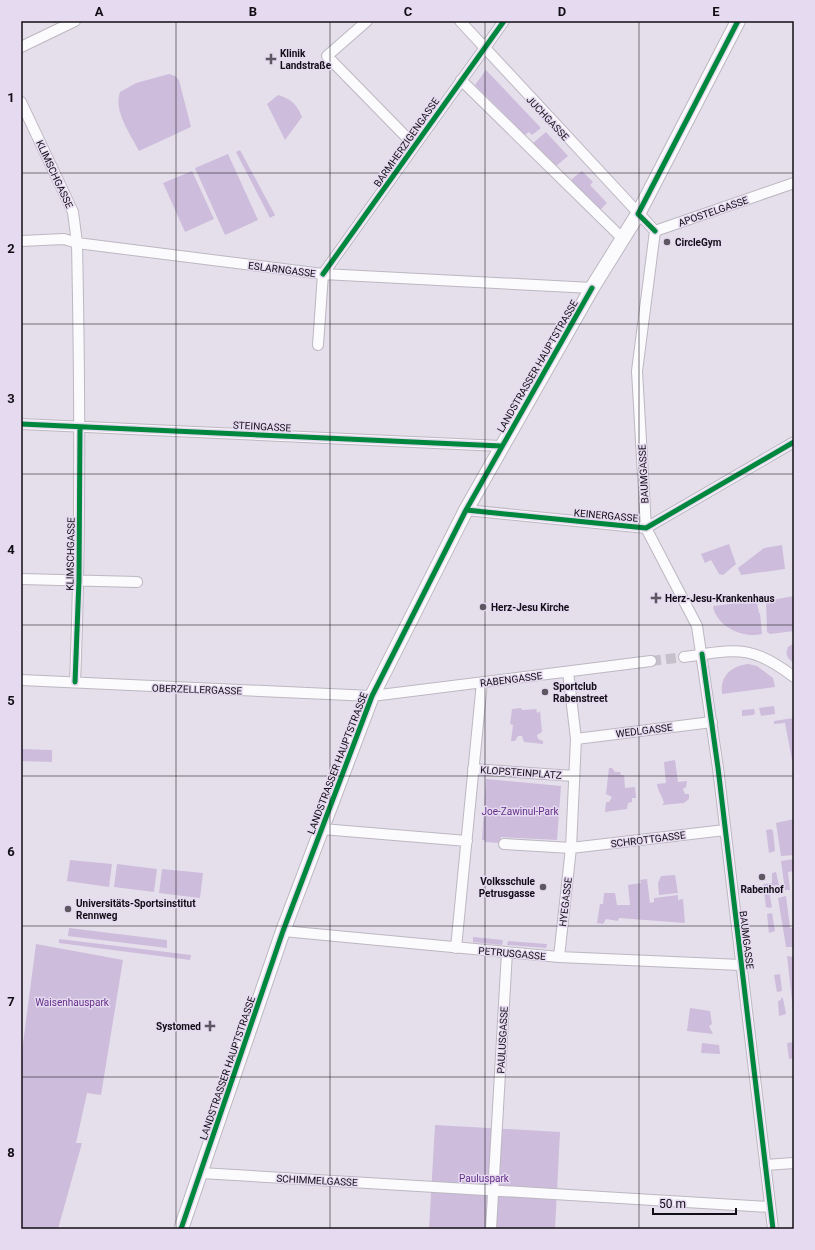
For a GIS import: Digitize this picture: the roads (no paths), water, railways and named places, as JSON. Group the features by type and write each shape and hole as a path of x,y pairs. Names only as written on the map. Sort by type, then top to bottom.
{"main road":[{"name":"LANDSTRASSER HAUPTSTRASSE","path":"181,1229 202,1173 283,931 372,696 466,510 501,446 592,288 638,214 733,23"}],"street":[{"path":"21,47 75,21"},
{"path":"367,21 327,56 414,145"},
{"name":"JUCHGASSE","path":"460,21 638,214"},
{"name":"BARMHERZIGENGASSE","path":"323,274 504,21"},
{"path":"461,80 622,238"},
{"name":"KLIMSCHGASSE","path":"21,102 73,212 77,243 80,427 79,580 75,682"},
{"name":"APOSTELGASSE","path":"654,231 794,183"},
{"path":"638,214 654,231"},
{"name":"BAUMGASSE","path":"654,231 637,371 646,528 697,626 712,722 726,830 773,1229"},
{"name":"ESLARNGASSE","path":"21,241 64,239 77,243 323,274 592,288"},
{"path":"318,345 323,274"},
{"name":"STEINGASSE","path":"21,424 501,446"},
{"name":"KEINERGASSE","path":"466,510 646,528 794,442"},
{"path":"21,579 137,582"},
{"path":"684,657 734,651 748,652 774,663 794,677"},
{"name":"RABENGASSE","path":"372,696 651,661"},
{"path":"568,672 576,739 574,776"},
{"name":"OBERZELLERGASSE","path":"21,680 372,696"},
{"path":"474,768 482,682"},
{"name":"WEDLGASSE","path":"576,739 712,722"},
{"name":"KLOPSTEINPLATZ","path":"456,948 474,768 574,776 571,848"},
{"path":"322,829 467,841"},
{"name":"SCHROTTGASSE","path":"571,848 726,830"},
{"path":"504,844 571,848"},
{"name":"HYEGASSE","path":"559,957 571,848"},
{"name":"PETRUSGASSE","path":"283,931 559,957 742,966"},
{"name":"PAULUSGASSE","path":"491,1229 507,952"},
{"path":"765,1165 794,1163"},
{"name":"SCHIMMELGASSE","path":"202,1173 770,1207"}],"tunnel":[{"path":"651,661 684,657"}],"place":[{"name":"Klinik Landstraße","path":"271,59"},
{"name":"CircleGym","path":"667,242"},
{"name":"Herz-Jesu-Krankenhaus","path":"656,598"},
{"name":"Herz-Jesu Kirche","path":"483,607"},
{"name":"Sportclub Rabenstreet","path":"545,692"},
{"name":"Rabenhof","path":"762,877"},
{"name":"Volksschule Petrusgasse","path":"543,887"},
{"name":"Universitäts-Sportsinstitut Rennweg","path":"68,909"},
{"name":"Systomed","path":"210,1026"}],"park label":[{"name":"Joe-Zawinul-Park","path":"520,811"},
{"name":"Waisenhauspark","path":"72,1002"},
{"name":"Pauluspark","path":"484,1178"}]}
